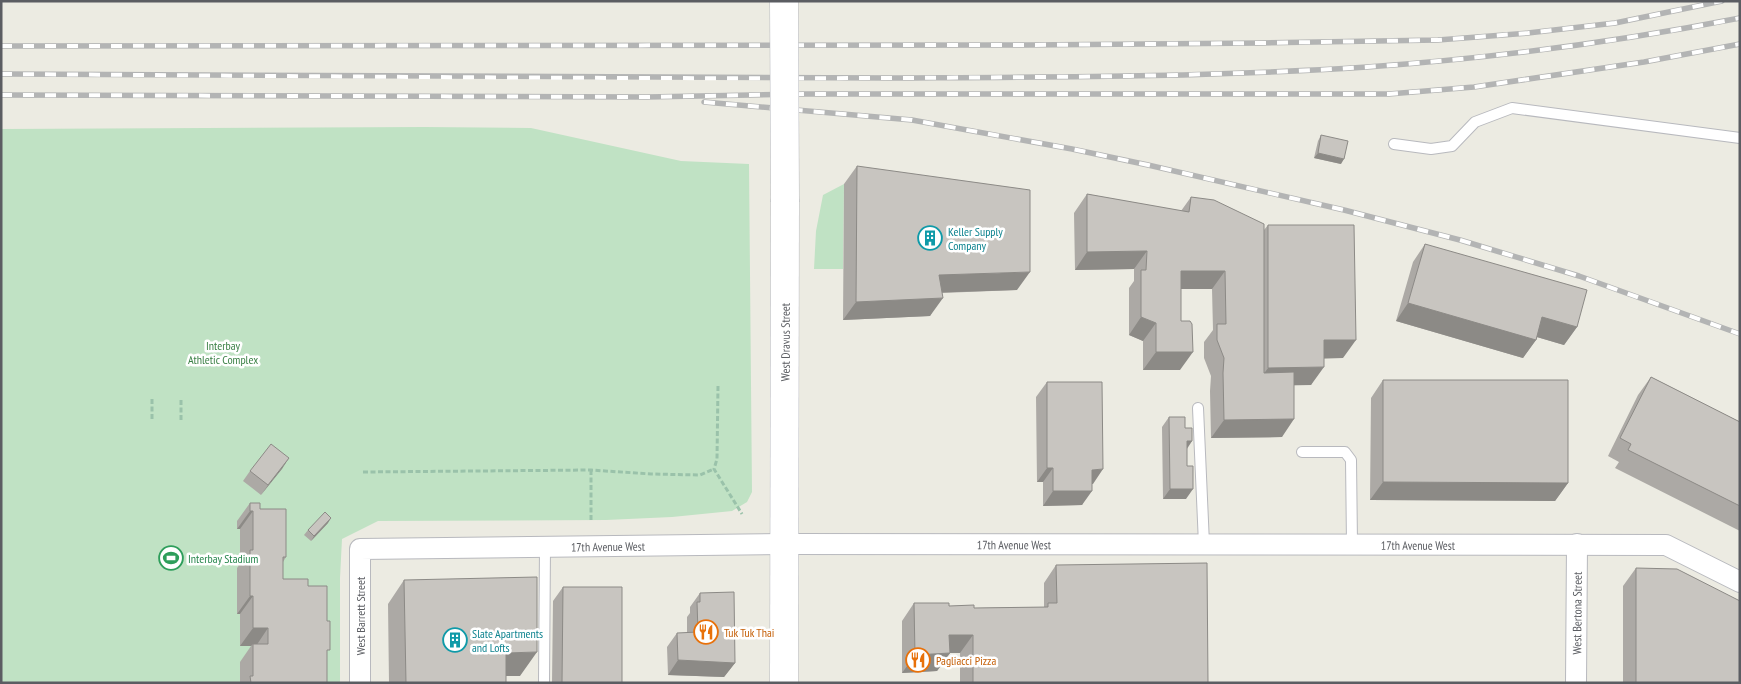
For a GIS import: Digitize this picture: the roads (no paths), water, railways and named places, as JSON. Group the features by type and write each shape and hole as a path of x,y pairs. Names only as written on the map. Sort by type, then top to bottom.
{"main road":[{"name":"West Dravus Street","path":"784,1 784,683"}],"street":[{"name":"17th Avenue West","path":"360,549 785,544 1577,544 1666,546 1740,582"},
{"name":"West Bertona Street","path":"1576,683 1577,544"},
{"name":"West Barrett Street","path":"360,549 360,683"}],"lane":[{"path":"1394,144 1431,149 1452,146 1476,122 1512,108 1740,138"},
{"path":"1198,408 1204,544"},
{"path":"1302,452 1345,452 1351,460 1352,544"},
{"path":"544,683 546,547"}],"railway":[{"path":"1,46 1027,45 1438,40 1528,33 1615,23 1722,1"},
{"path":"1,74 783,78 1190,75 1367,67 1461,59 1601,42 1740,18"},
{"path":"1,95 647,97 805,94 1389,94 1474,87 1644,62 1740,44"},
{"path":"704,102 912,120 1148,165 1344,210 1460,240 1579,276 1740,334"}],"place":[{"name":"Keller Supply Company","path":"930,238"},
{"name":"Interbay Stadium","path":"171,558"},
{"name":"Tuk Tuk Thai","path":"706,632"},
{"name":"Slate Apartments and Lofts","path":"455,640"},
{"name":"Pagliacci Pizza","path":"918,660"}],"park label":[{"name":"Interbay Athletic Complex","path":"223,352"}]}
